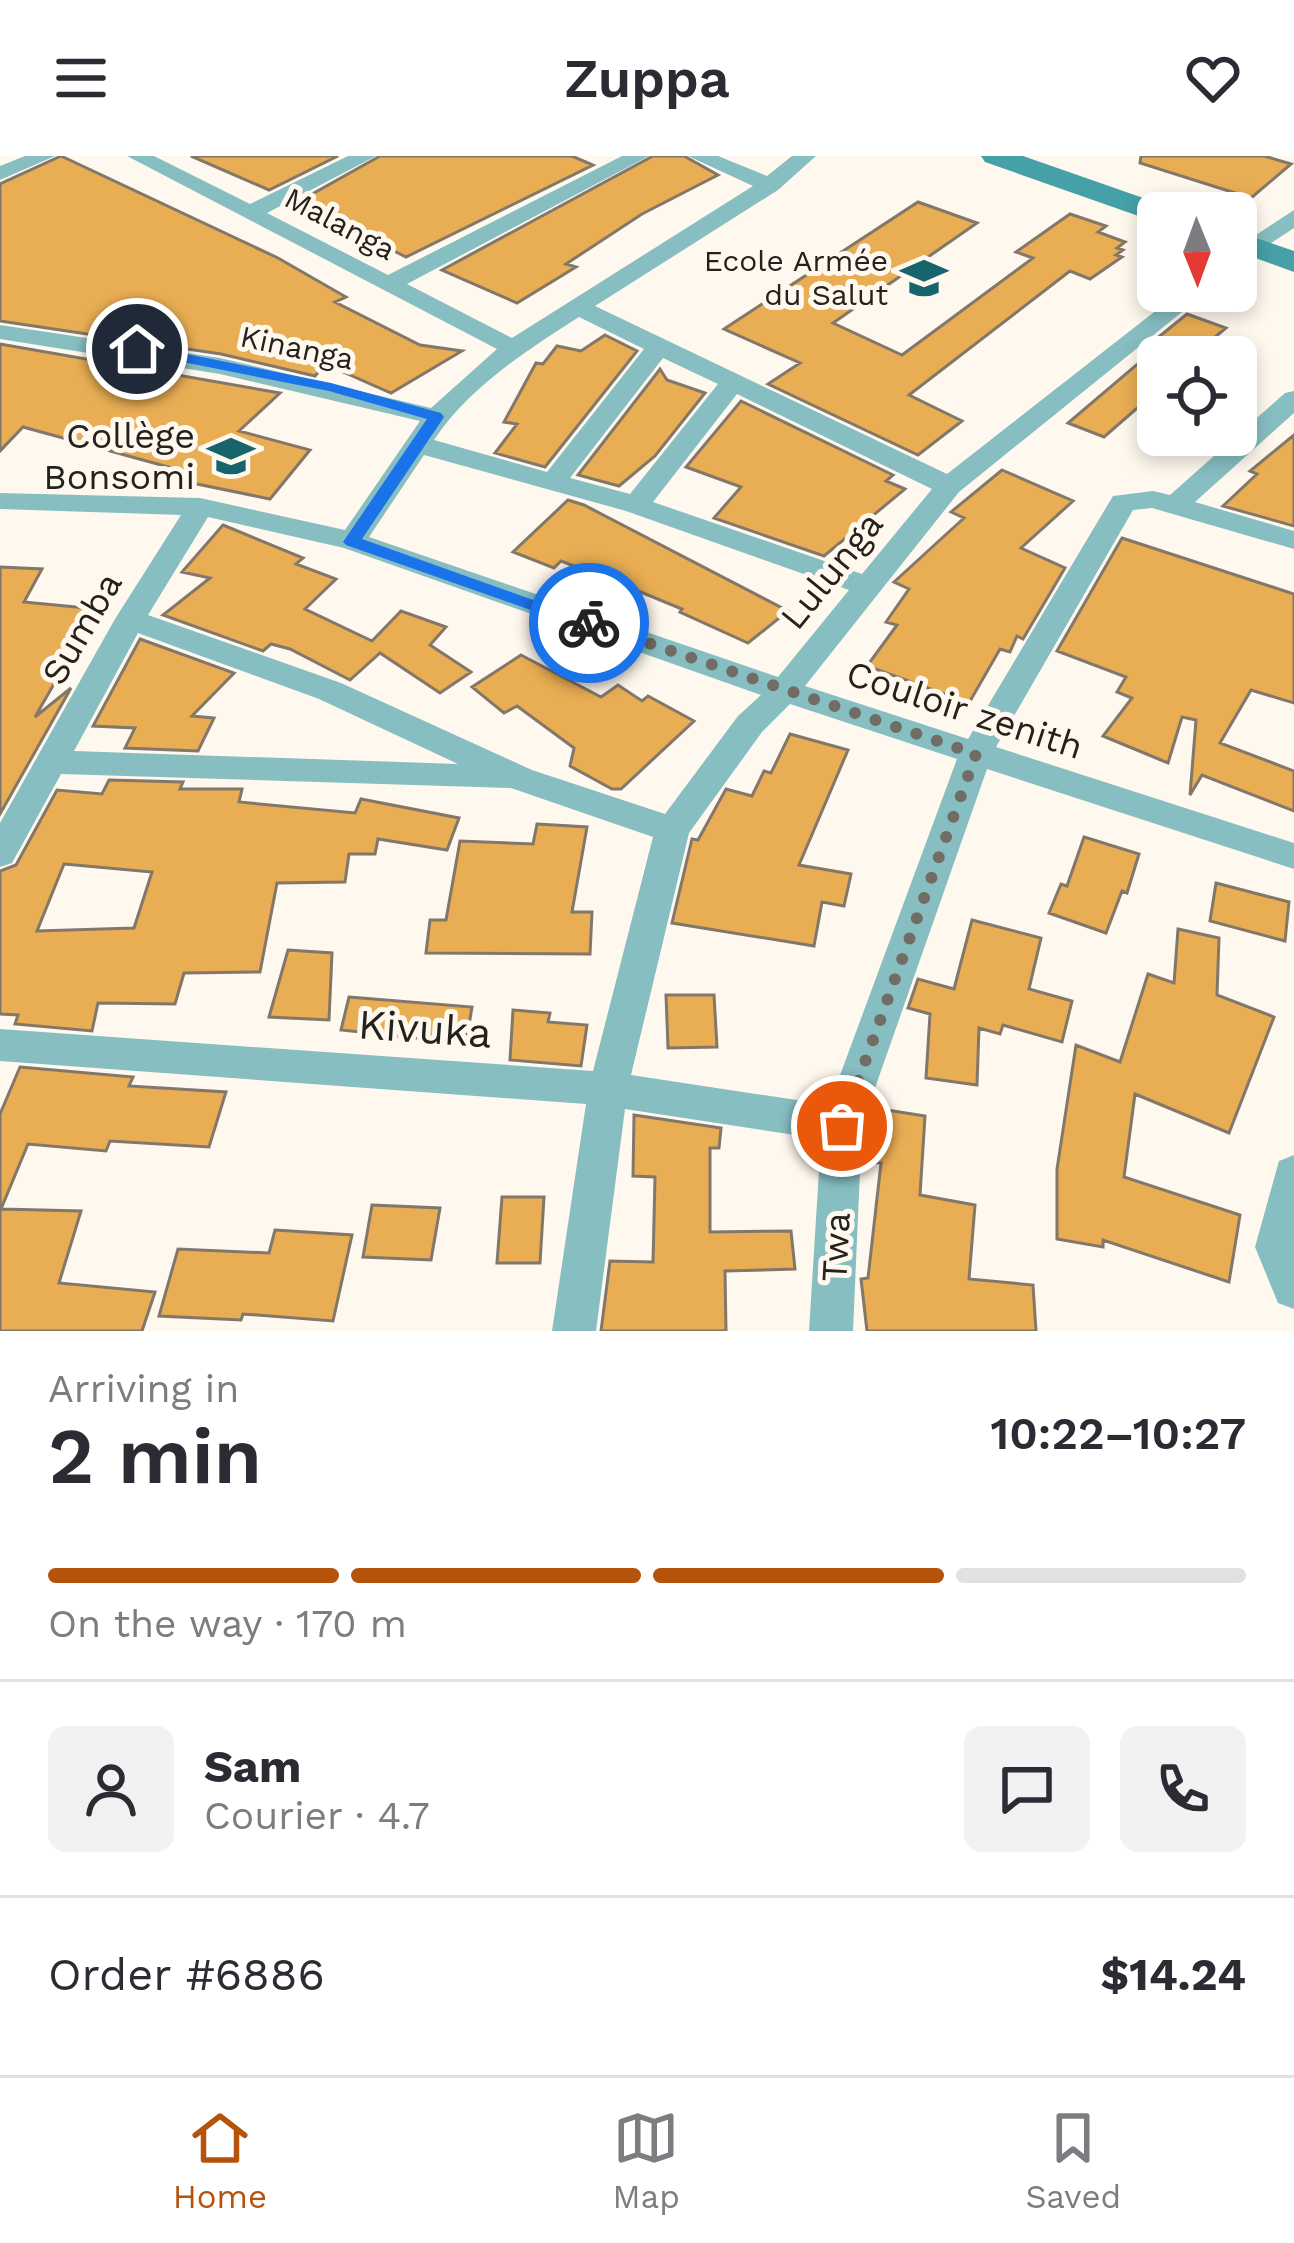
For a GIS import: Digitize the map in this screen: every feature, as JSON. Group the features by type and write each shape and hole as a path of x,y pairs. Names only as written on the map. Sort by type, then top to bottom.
{"street":[{"path":"0,174 44,156"},
{"name":"Malanga","path":"138,156 513,348"},
{"path":"252,212 365,156"},
{"path":"388,284 638,156"},
{"path":"699,156 770,184"},
{"path":"352,542 436,417 513,348 770,184 805,156"},
{"path":"995,156 1137,206"},
{"path":"1257,240 1294,217"},
{"path":"1257,253 1294,262"},
{"path":"578,307 949,485"},
{"name":"Lulunga","path":"574,1331 608,1089 672,830 736,742 784,691 949,485 1169,312"},
{"name":"Kinanga","path":"0,332 137,349 331,387 436,417"},
{"path":"553,482 659,346"},
{"path":"636,505 733,382"},
{"path":"1174,506 1294,399"},
{"path":"416,444 636,505 868,586"},
{"name":"Twa","path":"831,1331 842,1126 976,754 1123,502 1136,498 1174,506"},
{"name":"Couloir zenith","path":"0,501 200,507 352,542 784,691 1294,856"},
{"path":"1174,506 1294,541"},
{"name":"Sumba","path":"0,854 130,619 200,507"},
{"path":"130,619 330,691 520,779 672,830"},
{"path":"51,762 520,779"},
{"name":"Kivuka","path":"0,1045 608,1089 842,1126"},
{"path":"1294,1174 1277,1247 1294,1288"}],"building":[{"path":"61,156 278,258 346,297 335,302 420,345 462,351 391,393 325,364 315,376 221,354 0,321 0,184"},
{"path":"191,156 338,156 269,190"},
{"path":"380,156 572,156 593,165 406,257 298,202"},
{"path":"653,156 684,156 718,175 642,214 566,264 576,267 517,303 442,270"},
{"path":"1141,156 1264,156 1291,164 1257,193 1232,192 1140,163"},
{"path":"918,202 977,223 833,323 902,355 1033,258 1016,252 1070,214 1106,226 1098,232 1125,242 1117,248 1123,250 1116,255 1122,257 1090,279 1070,271 909,395 962,421 918,455 768,384 800,363 724,329"},
{"path":"1187,314 1226,328 1216,336 1160,336"},
{"path":"605,335 637,351 545,467 495,453 517,424 504,422 536,363 543,364 557,346 581,351"},
{"path":"0,344 280,393 239,431 310,450 270,499 163,477 172,468 23,427 0,451"},
{"path":"1137,365 1137,408 1104,437 1068,423"},
{"path":"660,369 667,380 705,393 655,456 619,486 578,475"},
{"path":"741,401 893,475 886,481 905,489 824,556 714,518 741,487 686,467"},
{"path":"1294,435 1294,526 1223,506 1257,474 1250,471"},
{"path":"1002,470 1073,501 1021,548 1065,568 1023,639 1017,636 1010,652 1000,649 969,703 867,666 897,625 886,622 909,589 894,582 964,518 951,512"},
{"path":"568,500 788,611 748,643 626,586 561,561 554,568 513,552"},
{"path":"223,525 303,558 296,564 336,579 305,609 372,641 401,611 446,627 430,645 471,672 440,693 380,653 350,680 290,649 271,644 263,651 163,615 210,578 182,572"},
{"path":"1122,538 1294,594 1294,703 1251,690 1220,743 1294,771 1294,811 1202,775 1190,795 1196,720 1182,717 1168,763 1103,736 1132,698 1117,692 1126,677 1057,651"},
{"path":"0,567 42,569 24,602 97,609 35,717 71,688 0,814"},
{"path":"140,639 234,673 192,716 214,718 198,751 125,748 135,728 93,726"},
{"path":"521,655 601,697 618,685 642,701 648,696 694,721 621,789 612,789 570,766 574,748 517,706 504,713 472,687"},
{"path":"790,734 848,750 799,865 851,874 844,906 822,902 814,946 672,923 692,839 698,840 726,789 752,796 764,771 771,773"},
{"path":"109,780 183,782 180,789 242,789 239,802 355,813 361,799 459,818 447,850 378,839 375,854 349,854 345,882 277,883 260,972 184,973 175,1004 98,1003 92,1031 15,1024 18,1015 0,1014 0,871 16,865 57,790 102,794","holes":["64,864 152,872 134,928 37,931"]},
{"path":"537,824 587,827 572,912 592,912 590,954 426,953 430,920 446,920 460,841 533,844"},
{"path":"1084,837 1139,854 1127,893 1122,891 1106,933 1049,913 1061,884 1067,886"},
{"path":"1216,883 1289,902 1285,941 1210,921"},
{"path":"972,920 1041,938 1029,989 1072,1001 1062,1042 1003,1025 1000,1034 979,1028 977,1085 926,1078 930,1014 908,1008 918,979 954,989"},
{"path":"1178,929 1219,938 1217,995 1274,1017 1229,1133 1135,1094 1124,1177 1240,1215 1229,1282 1103,1240 1103,1247 1057,1239 1057,1169 1076,1045 1120,1062 1148,974 1174,983"},
{"path":"288,950 332,953 329,1020 269,1017"},
{"path":"666,995 714,995 717,1047 668,1048"},
{"path":"349,997 472,1007 466,1043 341,1030"},
{"path":"513,1010 550,1013 548,1022 587,1025 581,1066 510,1060"},
{"path":"20,1067 133,1077 129,1086 226,1092 209,1147 110,1141 106,1151 28,1144 1,1209 81,1211 59,1283 155,1292 142,1331 0,1331 0,1114"},
{"path":"874,1108 925,1116 920,1195 975,1205 969,1279 1033,1285 1036,1331 867,1331 861,1279 868,1278 881,1163 869,1162"},
{"path":"634,1115 721,1128 719,1148 710,1148 710,1232 791,1231 795,1269 725,1271 726,1331 601,1331 610,1261 653,1262 655,1177 633,1176"},
{"path":"502,1197 544,1197 540,1263 497,1263"},
{"path":"372,1205 440,1208 431,1260 363,1257"},
{"path":"275,1230 352,1235 333,1321 243,1314 241,1320 159,1316 178,1249 269,1253"}],"way so far":[{"path":"589,623 976,754 842,1126"}],"place":[{"name":"Ecole Armée du Salut","path":"924,278"},
{"name":"Collège Bonsomi","path":"231,456"}],"route":[{"path":"137,349 331,387 436,417 352,542 589,623"}]}
